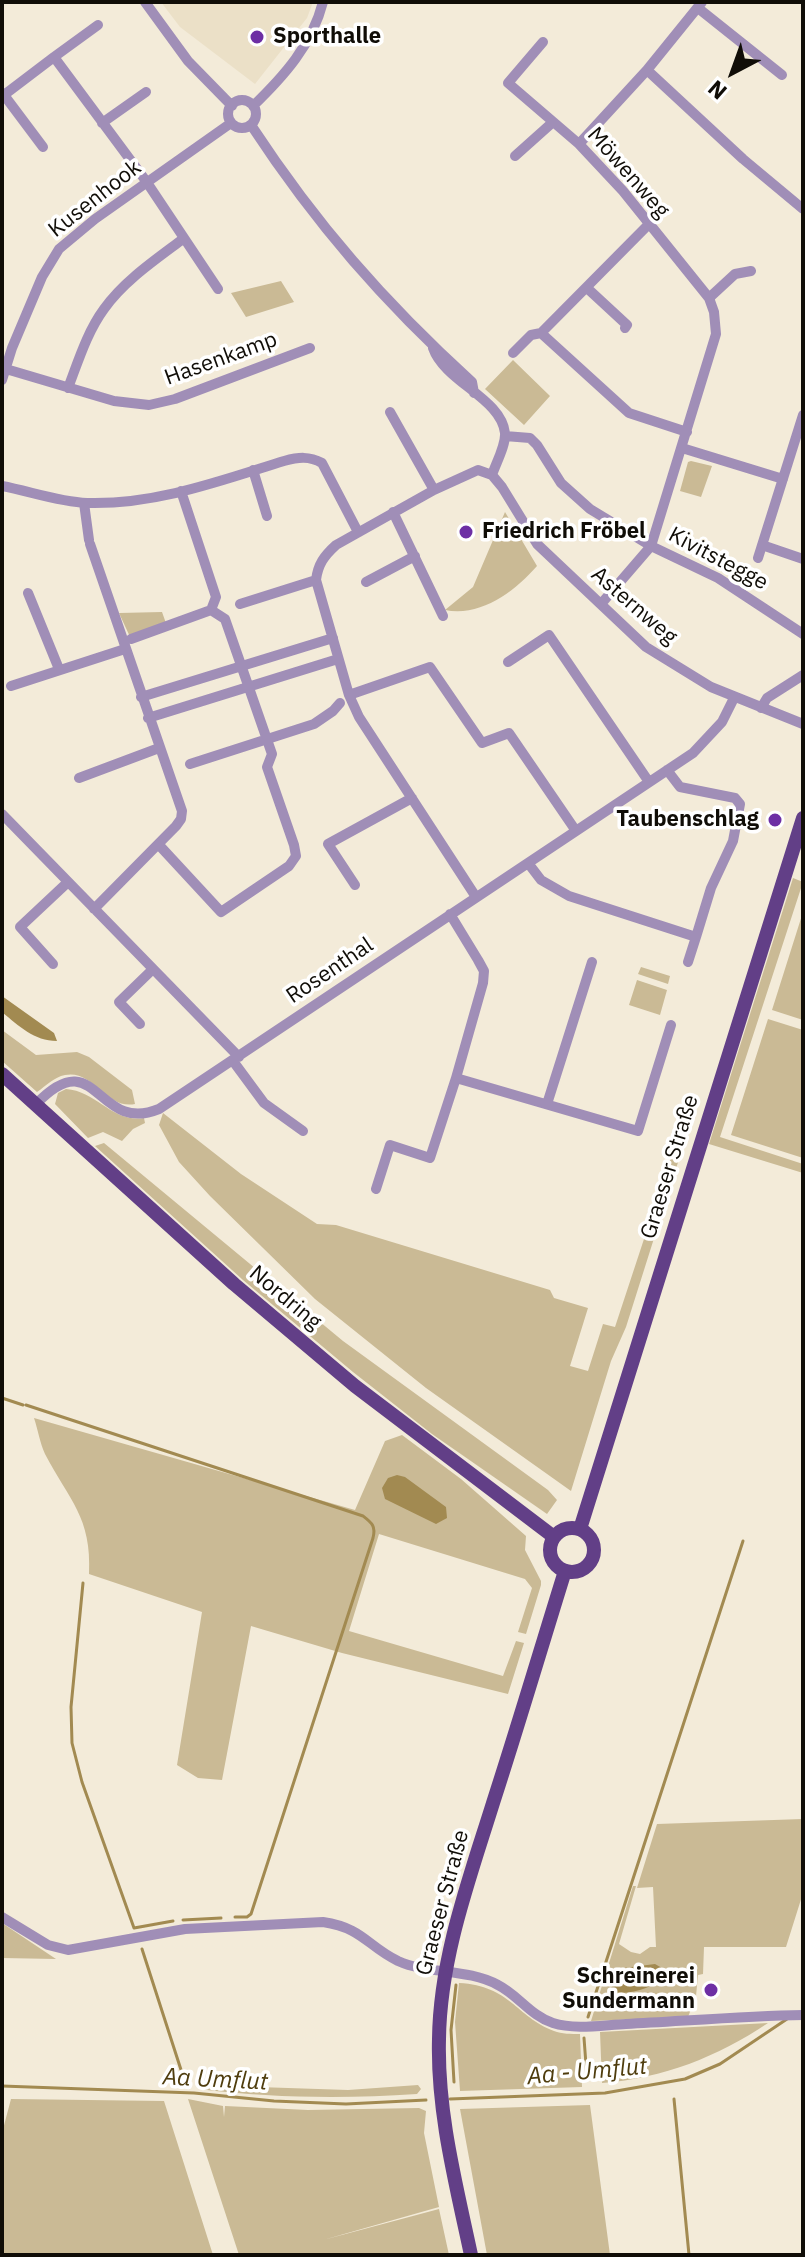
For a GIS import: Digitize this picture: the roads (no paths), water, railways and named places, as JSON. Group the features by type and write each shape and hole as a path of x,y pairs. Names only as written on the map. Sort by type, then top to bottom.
{"main road":[{"name":"Graeser Straße","path":"580,1529 803,818"},
{"name":"Nordring","path":"2,1074 234,1284 355,1386 554,1537"},
{"path":"566,1529 580,1529 591,1538 593,1557 579,1571 565,1571 551,1556 554,1537 566,1529"},
{"name":"Graeser Straße","path":"471,2255 440,2091 439,2036 446,1971 460,1907 565,1571"}],"street":[{"path":"145,2 188,61 232,106"},
{"path":"253,106 300,54 317,23 323,2"},
{"path":"579,144 647,70 700,5 782,75"},
{"path":"43,147 3,94 98,25"},
{"name":"Möwenweg","path":"543,42 508,83 579,144 623,191 709,298"},
{"path":"54,57 146,181 218,289"},
{"path":"647,70 743,159 803,209"},
{"path":"102,123 146,92"},
{"path":"244,101 253,106 256,115 251,125 242,128 231,123 228,114 232,106 244,101"},
{"path":"515,156 553,122"},
{"name":"Kusenhook","path":"4,375 7,345 47,265 59,249 146,181 231,123"},
{"path":"251,125 286,178 348,259 472,382 474,393 500,419 505,436 492,475 478,470 434,490 358,532 326,554 318,567 316,580 349,695 359,717 476,897"},
{"path":"513,353 531,335 541,333 649,224"},
{"path":"68,388 103,310 120,289 183,239"},
{"path":"601,604 651,546 716,334 709,298 735,274 751,271"},
{"path":"587,288 627,325 625,328"},
{"path":"541,333 629,413 687,432"},
{"name":"Hasenkamp","path":"4,375 114,401 149,405 175,399 310,348"},
{"path":"390,412 434,490"},
{"path":"758,558 783,479 800,439 803,415"},
{"name":"Kivitstegge","path":"505,436 530,438 570,493 596,513 651,546 718,578 803,634"},
{"path":"682,448 783,479"},
{"path":"2,486 84,503 161,497 300,457 312,457 322,463 358,532"},
{"path":"253,470 267,516"},
{"name":"Asternweg","path":"492,475 537,544 658,656 734,698 803,724"},
{"path":"11,686 211,610 216,597 181,491"},
{"path":"84,503 90,542 128,644 141,697 182,811 181,819 159,845 94,909"},
{"path":"393,512 443,616"},
{"path":"762,545 803,559"},
{"path":"366,582 415,556"},
{"path":"240,604 316,580"},
{"path":"28,593 59,669"},
{"path":"159,845 221,912 289,866 296,856 267,767 272,754 225,619 211,610"},
{"path":"508,662 549,635 649,782"},
{"path":"141,697 333,638"},
{"path":"148,718 338,659"},
{"path":"349,695 430,667 482,743 509,733 576,831"},
{"path":"761,708 767,698 803,675"},
{"name":"Rosenthal","path":"36,1104 58,1085 75,1080 124,1113 149,1113 236,1059 693,753 714,733 734,698"},
{"path":"190,764 314,724 340,703"},
{"path":"79,778 159,748"},
{"path":"667,770 680,787 735,798 740,804 733,841 711,888 688,962"},
{"path":"355,885 328,844 412,798"},
{"path":"4,820 153,969 236,1059 264,1103 303,1131"},
{"path":"528,863 551,889 696,937"},
{"path":"53,964 20,927 68,882"},
{"path":"376,1189 390,1145 430,1158 483,983 484,971 450,914"},
{"path":"547,1104 592,962"},
{"path":"140,1024 119,1002 153,969"},
{"path":"456,1078 638,1131 671,1025"},
{"path":"2,1917 48,1945 68,1950 185,1929 323,1922 342,1925 399,1961 498,1985 537,2015 556,2024 802,2015"}],"waterway":[{"path":"2,1398 23,1405"},
{"path":"26,1405 363,1516 374,1528 251,1914 235,1917"},
{"path":"588,2017 743,1541"},
{"path":"83,1583 71,1707 72,1743 82,1782 134,1928 173,1921"},
{"path":"183,1920 221,1918"},
{"path":"142,1949 183,2076"},
{"path":"454,2082 451,2030 456,1985"},
{"name":"Aa - Umflut","path":"450,2099 605,2093 685,2079 720,2064 787,2019"},
{"path":"584,2038 587,2078"},
{"name":"Aa Umflut","path":"2,2086 194,2093 346,2104 426,2100"},
{"path":"674,2099 689,2255"}],"place":[{"name":"Sporthalle","path":"257,37"},
{"name":"Friedrich Fröbel","path":"466,532"},
{"name":"Taubenschlag","path":"775,820"},
{"name":"Schreinerei Sundermann","path":"711,1990"}]}
